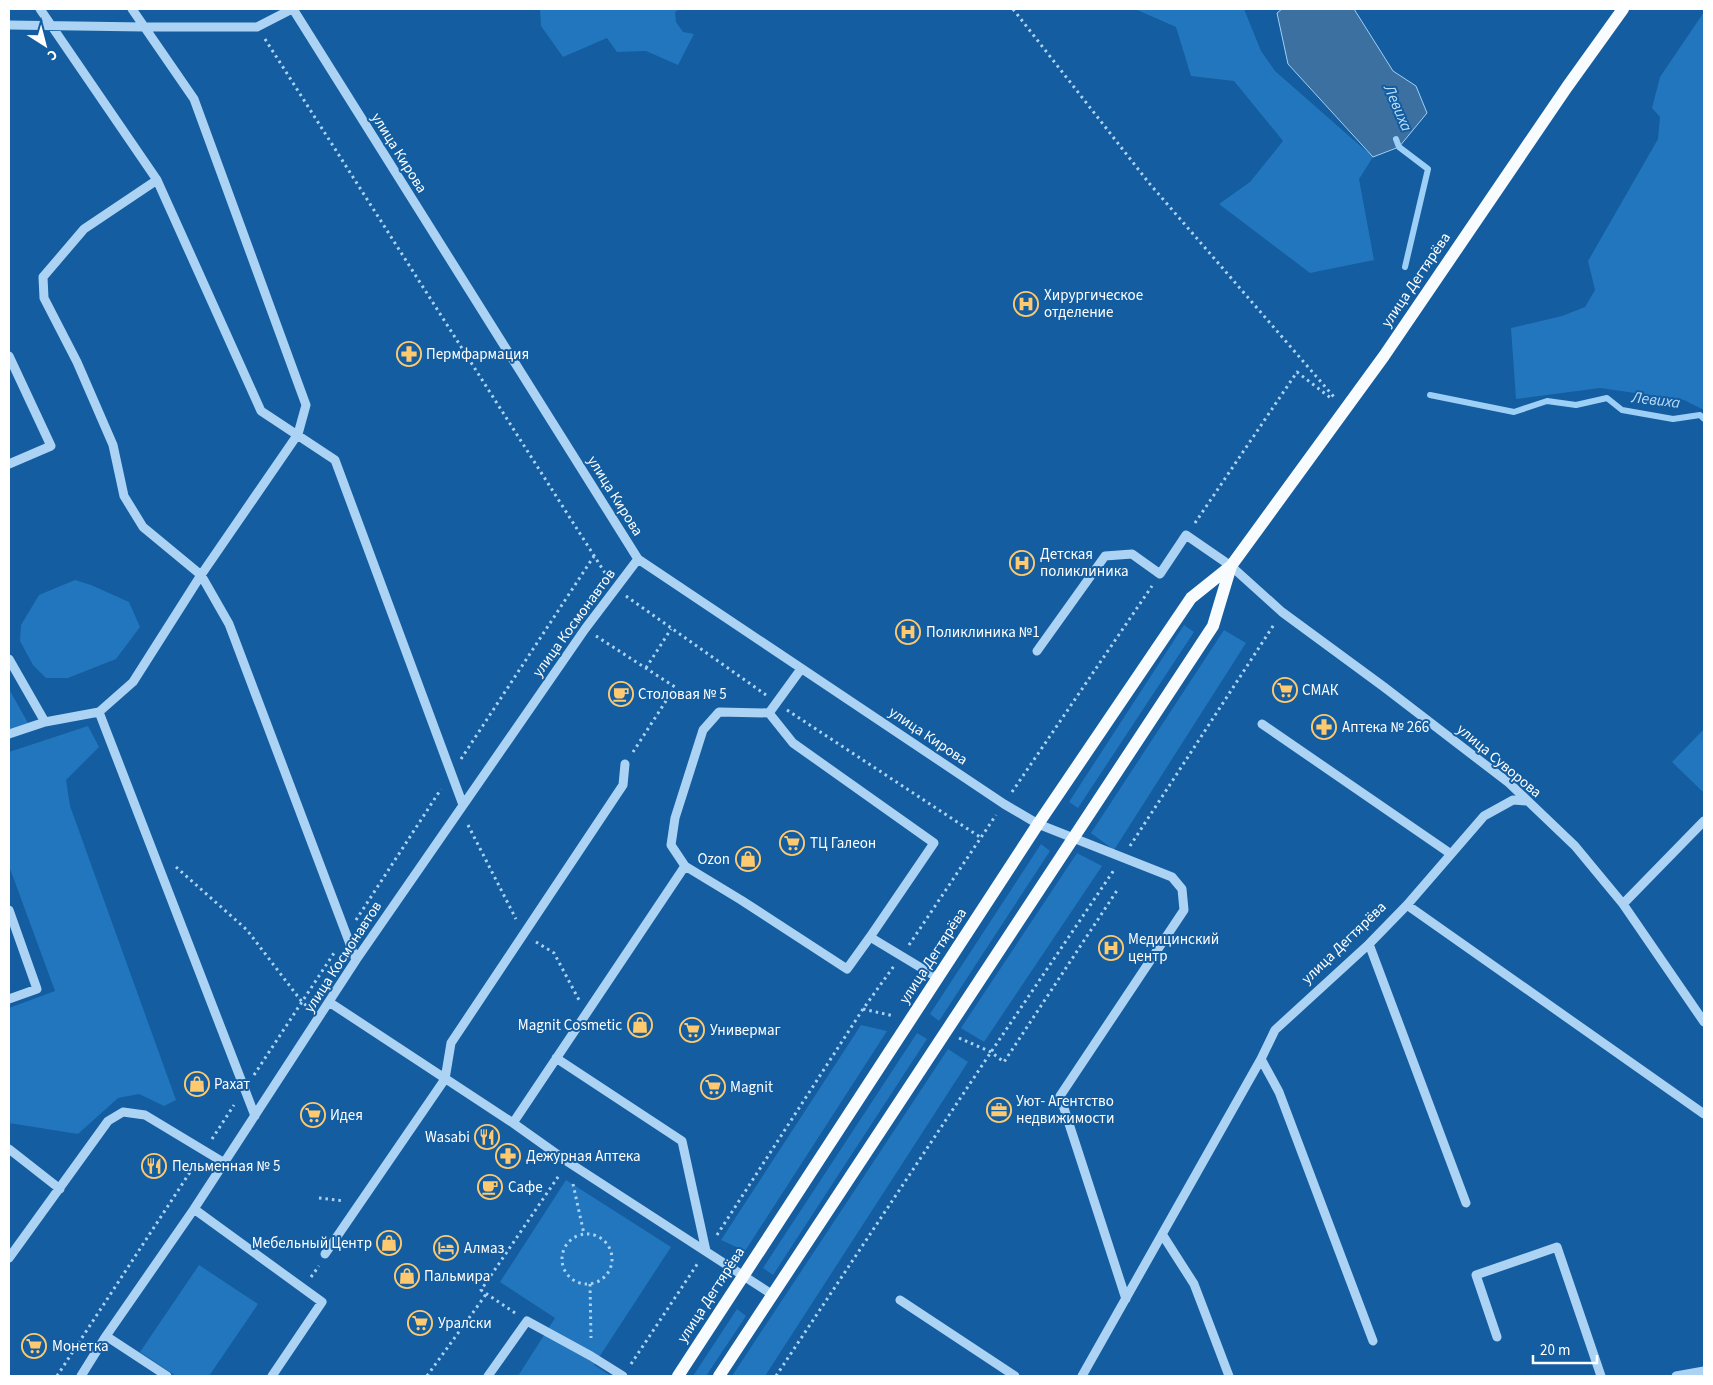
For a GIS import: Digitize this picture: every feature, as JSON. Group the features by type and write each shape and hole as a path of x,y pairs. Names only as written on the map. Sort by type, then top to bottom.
{"main road":[{"name":"улица Дегтярёва","path":"678,1376 1038,824 1191,598 1230,566 1384,356 1567,87 1623,9"},
{"name":"улица Дегтярёва","path":"719,1376 1213,626 1230,566"}],"street":[{"path":"40,9 157,180 260,411 298,434 335,460 463,805"},
{"path":"9,734 45,722 99,712 133,682 201,574 298,434 306,405 194,99 132,9"},
{"path":"9,25 144,28 257,27 292,9"},
{"name":"улица Кирова","path":"292,9 638,559 1004,804 1038,824 1172,877 1182,889 1184,910 1060,1096 1126,1299"},
{"path":"157,180 84,229 43,277 44,298 77,362 113,446 124,496 143,527 201,574 229,624 356,960"},
{"path":"9,356 51,446 9,464"},
{"path":"1037,652 1105,556 1132,554 1160,574 1186,536"},
{"name":"улица Суворова","path":"1186,536 1230,566 1282,612 1509,783 1575,846 1623,904 1704,1022"},
{"name":"улица Космонавтов","path":"81,1376 106,1336 194,1209 356,960 585,629 638,559"},
{"path":"9,659 45,722"},
{"path":"769,713 801,669"},
{"path":"99,712 255,1116"},
{"path":"719,712 769,713 793,742 934,843 847,969 685,866 671,845 675,818 703,730 719,712"},
{"path":"1262,724 1451,854"},
{"path":"326,1254 445,1080 451,1043 623,785 625,764"},
{"name":"улица Дегтярёва","path":"1082,1376 1261,1059 1275,1030 1369,944 1407,904 1484,816 1513,800 1527,801"},
{"path":"1623,904 1704,821"},
{"path":"513,1123 685,866"},
{"path":"1407,904 1704,1114"},
{"path":"9,910 37,989 9,999"},
{"path":"870,937 938,978"},
{"path":"1369,944 1466,1203"},
{"path":"329,1002 513,1123 568,1162 773,1295"},
{"path":"556,1058 682,1141 706,1251"},
{"path":"1261,1059 1280,1092 1373,1341"},
{"path":"9,1258 108,1121 123,1112 145,1115 223,1162"},
{"path":"9,1149 60,1189"},
{"path":"194,1209 322,1302 272,1376"},
{"path":"1162,1234 1194,1284 1229,1376"},
{"path":"1497,1337 1476,1275 1557,1247 1601,1376"},
{"path":"900,1300 1016,1376"},
{"path":"488,1376 527,1321 591,1356 622,1376"},
{"path":"106,1336 167,1376"},
{"path":"1676,1376 1704,1371"}],"path":[{"path":"1013,9 1149,183 1344,409"},
{"path":"257,27 615,588 777,703 980,837"},
{"path":"1186,536 1297,372 1344,409"},
{"path":"57,1376 594,556"},
{"path":"628,1368 863,1009 901,957 980,837 1153,584"},
{"path":"776,1376 1123,857 1282,612"},
{"path":"585,629 675,687 641,738"},
{"path":"646,668 671,629"},
{"path":"170,862 247,930 302,1002 320,1017"},
{"path":"991,1052 1004,1062 1118,889"},
{"path":"568,1162 584,1234"},
{"path":"518,1315 481,1290 568,1162"},
{"path":"319,1198 360,1204"},
{"path":"584,1234 592,1234 607,1244 612,1260 606,1276 590,1284 582,1284 574,1280 567,1275 563,1267 562,1258 568,1242 584,1234"},
{"path":"304,1290 326,1254"},
{"path":"590,1284 591,1356"},
{"path":"428,1376 487,1293"}],"shaded area":[{"path":"540,9 680,9 675,12 676,22 683,32 694,34 678,65 646,51 617,52 607,38 563,57 541,26"},
{"path":"1135,9 1244,9 1261,51 1275,71 1373,157 1359,179 1374,260 1310,273 1219,204 1250,182 1283,141 1234,81 1191,76 1176,27"},
{"path":"1704,12 1704,410 1684,400 1600,388 1516,399 1511,328 1562,316 1585,307 1595,290 1588,261 1658,139 1660,117 1652,108 1660,77"},
{"path":"75,580 129,602 140,627 116,659 68,678 46,678 33,665 20,641 21,625 39,595"},
{"path":"1184,625 1194,632 1078,808 1069,802"},
{"path":"1224,630 1246,643 1114,850 1091,833"},
{"path":"9,689 28,723 9,729"},
{"path":"88,726 99,747 66,780 70,806 176,1100 164,1106 139,1094 118,1098 78,1134 9,1123 9,1008 55,991 9,866 9,752"},
{"path":"1704,729 1704,793 1672,762"},
{"path":"1041,844 1050,851 939,1021 930,1014"},
{"path":"1077,853 1102,866 984,1042 961,1028"},
{"path":"861,1025 887,1031 745,1251 721,1240"},
{"path":"917,1033 927,1039 773,1275 763,1268"},
{"path":"948,1049 968,1062 765,1376 732,1376"},
{"path":"566,1180 671,1247 594,1365 611,1376 518,1376 555,1318 500,1282"},
{"path":"199,1265 258,1304 209,1376 176,1376 140,1352"},
{"path":"737,1309 746,1316 706,1376 693,1376"}],"water":[{"path":"1282,9 1354,9 1393,71 1416,86 1427,113 1399,147 1373,157 1288,64 1277,13"}],"waterway":[{"name":"Левиха","path":"1396,139 1399,147 1428,169 1405,267"},
{"name":"Левиха","path":"1430,395 1514,412 1547,401 1576,405 1607,398 1622,410 1673,419 1700,415 1704,419"}],"place":[{"name":"Хирургическое отделение","path":"1026,304"},
{"name":"Пермфармация","path":"409,354"},
{"name":"Детская поликлиника","path":"1022,563"},
{"name":"Поликлиника №1","path":"908,632"},
{"name":"СМАК","path":"1285,690"},
{"name":"Столовая № 5","path":"621,694"},
{"name":"Аптека № 266","path":"1324,727"},
{"name":"ТЦ Галеон","path":"792,843"},
{"name":"Ozon","path":"748,859"},
{"name":"Медицинский центр","path":"1111,948"},
{"name":"Magnit Cosmetic","path":"640,1025"},
{"name":"Универмаг","path":"692,1030"},
{"name":"Рахат","path":"197,1084"},
{"name":"Magnit","path":"713,1087"},
{"name":"Уют- Агентство недвижимости","path":"999,1110"},
{"name":"Идея","path":"313,1115"},
{"name":"Wasabi","path":"487,1137"},
{"name":"Дежурная Аптека","path":"508,1156"},
{"name":"Пельменная № 5","path":"154,1166"},
{"name":"Сафе","path":"490,1187"},
{"name":"Мебельный Центр","path":"389,1243"},
{"name":"Алмаз","path":"446,1248"},
{"name":"Пальмира","path":"407,1276"},
{"name":"Уралски","path":"420,1323"},
{"name":"Монетка","path":"34,1346"}]}
